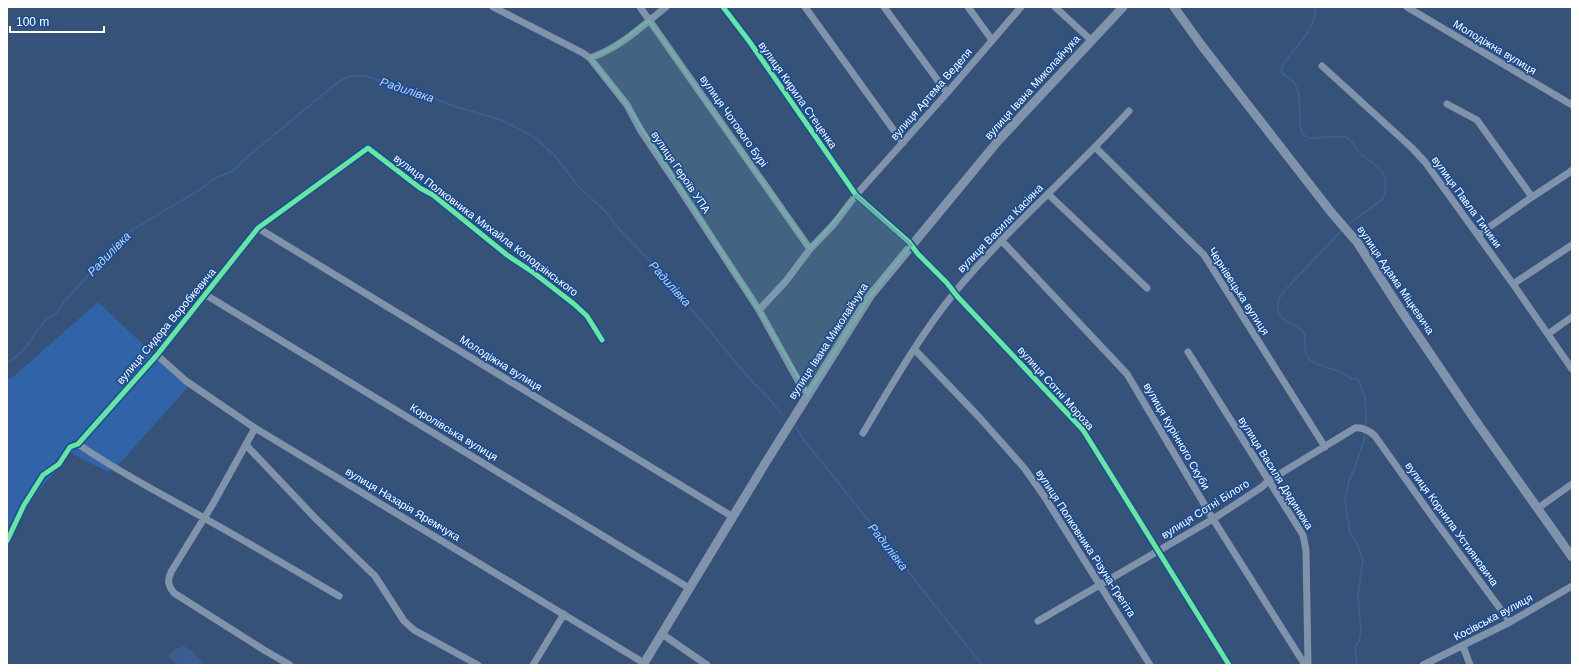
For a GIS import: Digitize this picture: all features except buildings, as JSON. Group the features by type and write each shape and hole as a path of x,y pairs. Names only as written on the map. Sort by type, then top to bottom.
{"street":[{"name":"вулиця Героїв УПА","path":"493,7 590,58 627,106 641,131 759,310 800,384 808,394"},
{"name":"вулиця Чотового Бурі","path":"640,7 810,249"},
{"path":"590,58 602,54 641,29 666,7"},
{"name":"вулиця Кирила Стеценка","path":"723,7 749,41 856,195"},
{"path":"805,7 903,143"},
{"path":"884,7 947,93"},
{"path":"968,7 992,40"},
{"name":"вулиця Артема Веделя","path":"759,310 786,281 810,249 834,224 856,195 1021,7"},
{"path":"1055,7 1091,40"},
{"name":"вулиця Івана Миколайчука","path":"644,664 808,394 870,296 998,141 1123,7"},
{"name":"вулиця Адама Міцкевича","path":"1174,7 1202,46 1345,228 1473,417 1572,557"},
{"name":"Молодіжна вулиця","path":"1409,8 1572,105"},
{"name":"вулиця Павла Тичини","path":"1322,66 1412,148 1425,162 1572,369"},
{"path":"1448,104 1477,120 1532,197"},
{"name":"вулиця Василя Касіяна","path":"863,433 915,350 954,293 1001,240 1096,148 1129,111"},
{"name":"вулиця Сидора Воробкевича","path":"7,541 24,505 43,475 58,464 70,447 78,444 157,355 258,228 368,148"},
{"name":"вулиця Полковника Михайла Колодзінського","path":"368,148 420,188 433,195 507,255 534,273 574,304 587,316 602,340"},
{"name":"Чернівецька вулиця","path":"1096,148 1204,255 1325,447"},
{"path":"1478,235 1571,172"},
{"path":"1048,194 1147,288"},
{"name":"вулиця Сотні Мороза","path":"856,195 911,245 1083,430 1229,665"},
{"name":"Молодіжна вулиця","path":"258,228 733,517"},
{"name":"вулиця Курінного Скуби","path":"1001,240 1127,374 1213,519 1305,665"},
{"path":"1513,284 1572,245"},
{"name":"Королівська вулиця","path":"206,295 689,588"},
{"path":"1548,334 1572,317"},
{"name":"вулиця Полковника Різуна-Грегіта","path":"915,350 1025,469 1101,585 1150,665"},
{"name":"вулиця Василя Дядинюка","path":"1188,352 1268,481 1300,528 1306,544 1308,665"},
{"name":"вулиця Назарія Яремчука","path":"157,355 186,381 255,428 564,614 644,664"},
{"path":"255,428 204,518 171,572 168,579 168,586 174,593 290,665"},
{"name":"вулиця Сотні Білого","path":"1038,620 1213,519 1262,487 1268,481 1355,428 1364,429"},
{"name":"вулиця Корнила Устияновича","path":"1364,429 1377,438 1442,531 1510,622"},
{"path":"78,444 101,460 339,596"},
{"path":"246,445 318,521 375,576 404,621 414,630 478,665"},
{"path":"1538,508 1572,484"},
{"name":"Косівська вулиця","path":"1423,665 1510,622 1572,586"},
{"path":"533,665 564,614"},
{"path":"662,634 707,665"},
{"path":"1463,646 1470,665"}],"highlighted area":[{"path":"649,20 810,249 856,195 911,245 870,296 808,394 759,310 627,105 590,58 614,47"}],"shaded area":[{"path":"98,302 188,387 120,463 108,472 71,453 7,528 7,379 13,377"},
{"path":"183,645 194,653 205,665 184,665 171,659 168,655"}],"waterway":[{"path":"1315,7 1314,18 1309,30 1285,61 1281,70 1284,75 1293,81 1297,88 1300,101 1301,129 1305,136 1309,138 1340,136 1347,138 1363,156 1380,168 1384,176 1385,190 1383,199 1350,223"},
{"name":"Радилівка","path":"7,363 21,353 46,319 56,314 62,304 118,243 132,230 201,189 215,178 233,171 247,157 342,79 351,76 365,76 501,120 538,140 557,158 578,186 606,212 618,228 657,268 666,281 679,294 753,383 784,416"},
{"path":"1340,232 1285,290 1279,299 1278,308 1284,320 1303,331 1305,336 1305,351 1310,360 1321,366 1341,372 1352,379 1357,378 1365,396 1365,437 1349,481 1345,501 1350,532 1357,544 1363,560 1358,595 1361,632 1359,641 1355,646 1357,665"},
{"name":"Радилівка","path":"796,427 805,442 982,665"}],"cycle path":[{"path":"723,7 749,41 856,195 909,242 918,254 947,283 957,296 1083,430 1229,665"},
{"path":"7,541 24,505 43,475 59,464 70,447 78,444 157,355 258,228 368,148 420,188 433,195 507,255 534,273 574,304 587,316 602,340"}]}
